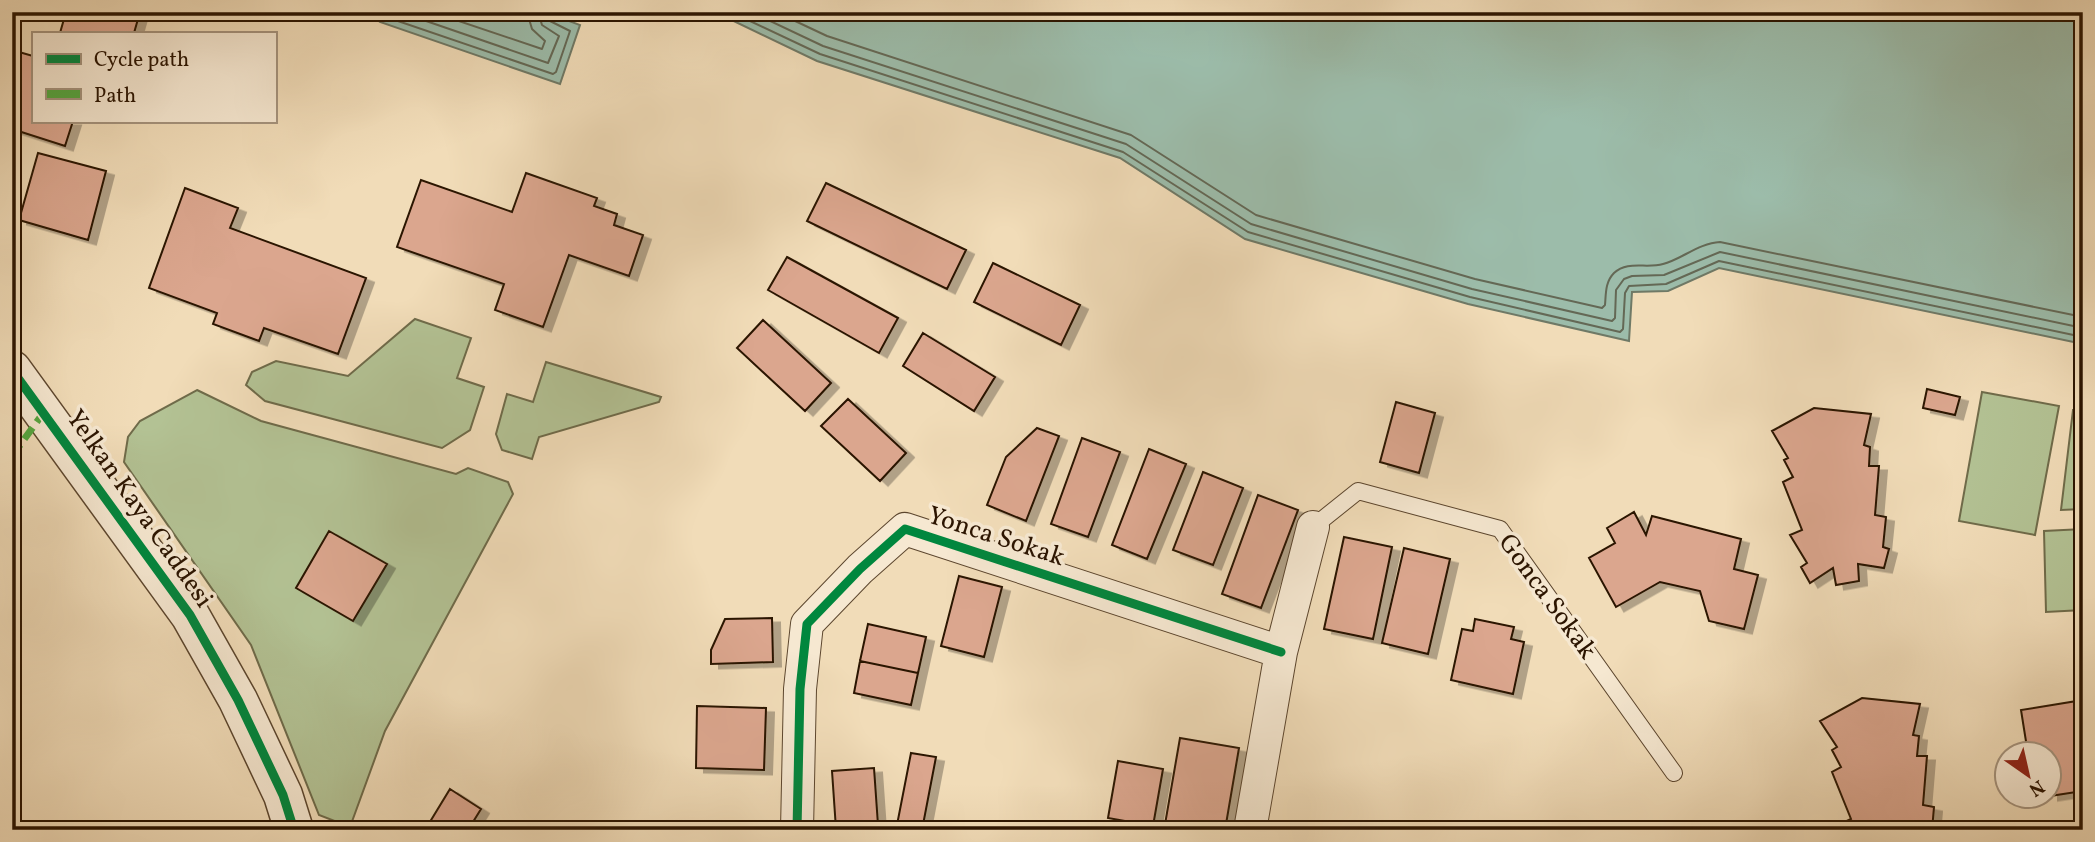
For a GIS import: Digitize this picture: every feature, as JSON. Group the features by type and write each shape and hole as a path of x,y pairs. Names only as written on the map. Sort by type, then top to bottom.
{"street":[{"name":"Yelkan Kaya Caddesi","path":"12,370 190,615 239,700 283,795 294,830"},
{"name":"Gonca Sokak","path":"1250,830 1281,652 1313,527"},
{"name":"Yonca Sokak","path":"797,830 800,689 807,624 860,569 905,529 1281,652"}],"lane":[{"name":"Gonca Sokak","path":"1313,527 1358,491 1500,529 1674,773"}],"shaded area":[{"path":"415,319 471,338 457,378 484,387 470,430 442,448 265,401 246,385 252,372 276,361 348,376"},
{"path":"546,362 661,397 659,402 539,437 532,459 502,450 496,434 507,394 533,402"},
{"path":"197,390 261,421 456,474 468,468 508,482 513,494 385,731 350,827 319,815 251,645 124,462 128,437 140,421"},
{"path":"1982,392 2059,406 2035,535 1959,521"},
{"path":"2073,410 2083,410 2083,509 2061,510"},
{"path":"2083,529 2083,610 2046,612 2044,531"}],"water":[{"path":"384,12 545,12 580,25 560,84 380,22"},
{"path":"715,12 2083,12 2083,344 1719,268 1668,291 1632,292 1629,341 1468,304 1245,239 1120,158 817,61"}],"building":[{"path":"66,12 140,12 134,32 60,32"},
{"path":"12,50 32,56 32,122 73,122 65,146 12,129"},
{"path":"38,153 106,171 88,240 19,220"},
{"path":"526,173 597,198 594,206 617,214 614,225 643,235 629,276 569,255 543,327 495,310 504,284 397,247 421,180 512,212"},
{"path":"826,183 966,250 947,289 807,221"},
{"path":"185,188 238,208 230,228 366,278 338,354 264,328 259,341 213,324 217,313 149,288"},
{"path":"787,257 898,318 879,353 768,290"},
{"path":"993,263 1080,305 1061,345 974,302"},
{"path":"763,320 831,383 805,411 737,348"},
{"path":"923,333 995,377 974,411 903,366"},
{"path":"1927,389 1960,397 1955,415 1923,408"},
{"path":"848,399 906,453 880,481 821,426"},
{"path":"1396,402 1435,413 1419,473 1380,462"},
{"path":"1814,408 1871,414 1864,445 1870,447 1869,466 1879,466 1875,515 1886,517 1883,547 1889,549 1884,568 1858,564 1859,581 1836,585 1833,568 1810,583 1801,567 1807,563 1790,535 1802,530 1783,482 1793,477 1784,460 1788,458 1772,431"},
{"path":"1037,428 1059,436 1026,521 987,505 1006,457"},
{"path":"1082,438 1120,452 1088,537 1051,524"},
{"path":"1149,449 1186,464 1147,559 1112,545"},
{"path":"1203,472 1243,488 1213,565 1173,550"},
{"path":"1258,495 1298,510 1261,608 1222,594"},
{"path":"1634,512 1646,535 1652,516 1741,539 1734,569 1758,575 1744,629 1709,621 1700,591 1660,582 1616,607 1589,558 1615,543 1607,528"},
{"path":"329,531 387,564 353,621 296,588"},
{"path":"1344,537 1392,547 1373,639 1324,629"},
{"path":"1404,548 1450,559 1428,654 1382,643"},
{"path":"959,576 1002,587 984,657 941,646"},
{"path":"772,618 773,662 711,664 711,650 725,619"},
{"path":"1475,619 1514,627 1511,639 1524,642 1513,694 1451,680 1462,629 1473,631"},
{"path":"868,624 926,637 918,673 860,661"},
{"path":"860,661 918,673 911,705 854,693"},
{"path":"1862,698 1920,704 1913,735 1919,736 1917,756 1927,756 1923,805 1934,807 1932,830 1841,830 1838,825 1851,819 1832,772 1841,767 1832,750 1837,747 1820,721"},
{"path":"2083,700 2083,791 2064,794 2064,740 2026,740 2021,710"},
{"path":"697,706 766,708 764,770 696,768"},
{"path":"1180,738 1239,748 1225,830 1164,830"},
{"path":"911,753 936,757 922,830 896,830"},
{"path":"1118,761 1163,769 1153,826 1108,818"},
{"path":"874,768 878,825 836,829 832,771"},
{"path":"450,789 481,809 468,830 425,830"}],"marked path":[{"path":"12,456 44,412"}],"cycle path":[{"path":"12,370 190,615 238,700 283,795 294,830"},
{"path":"797,830 800,689 807,624 860,569 905,529 1281,652"}]}
